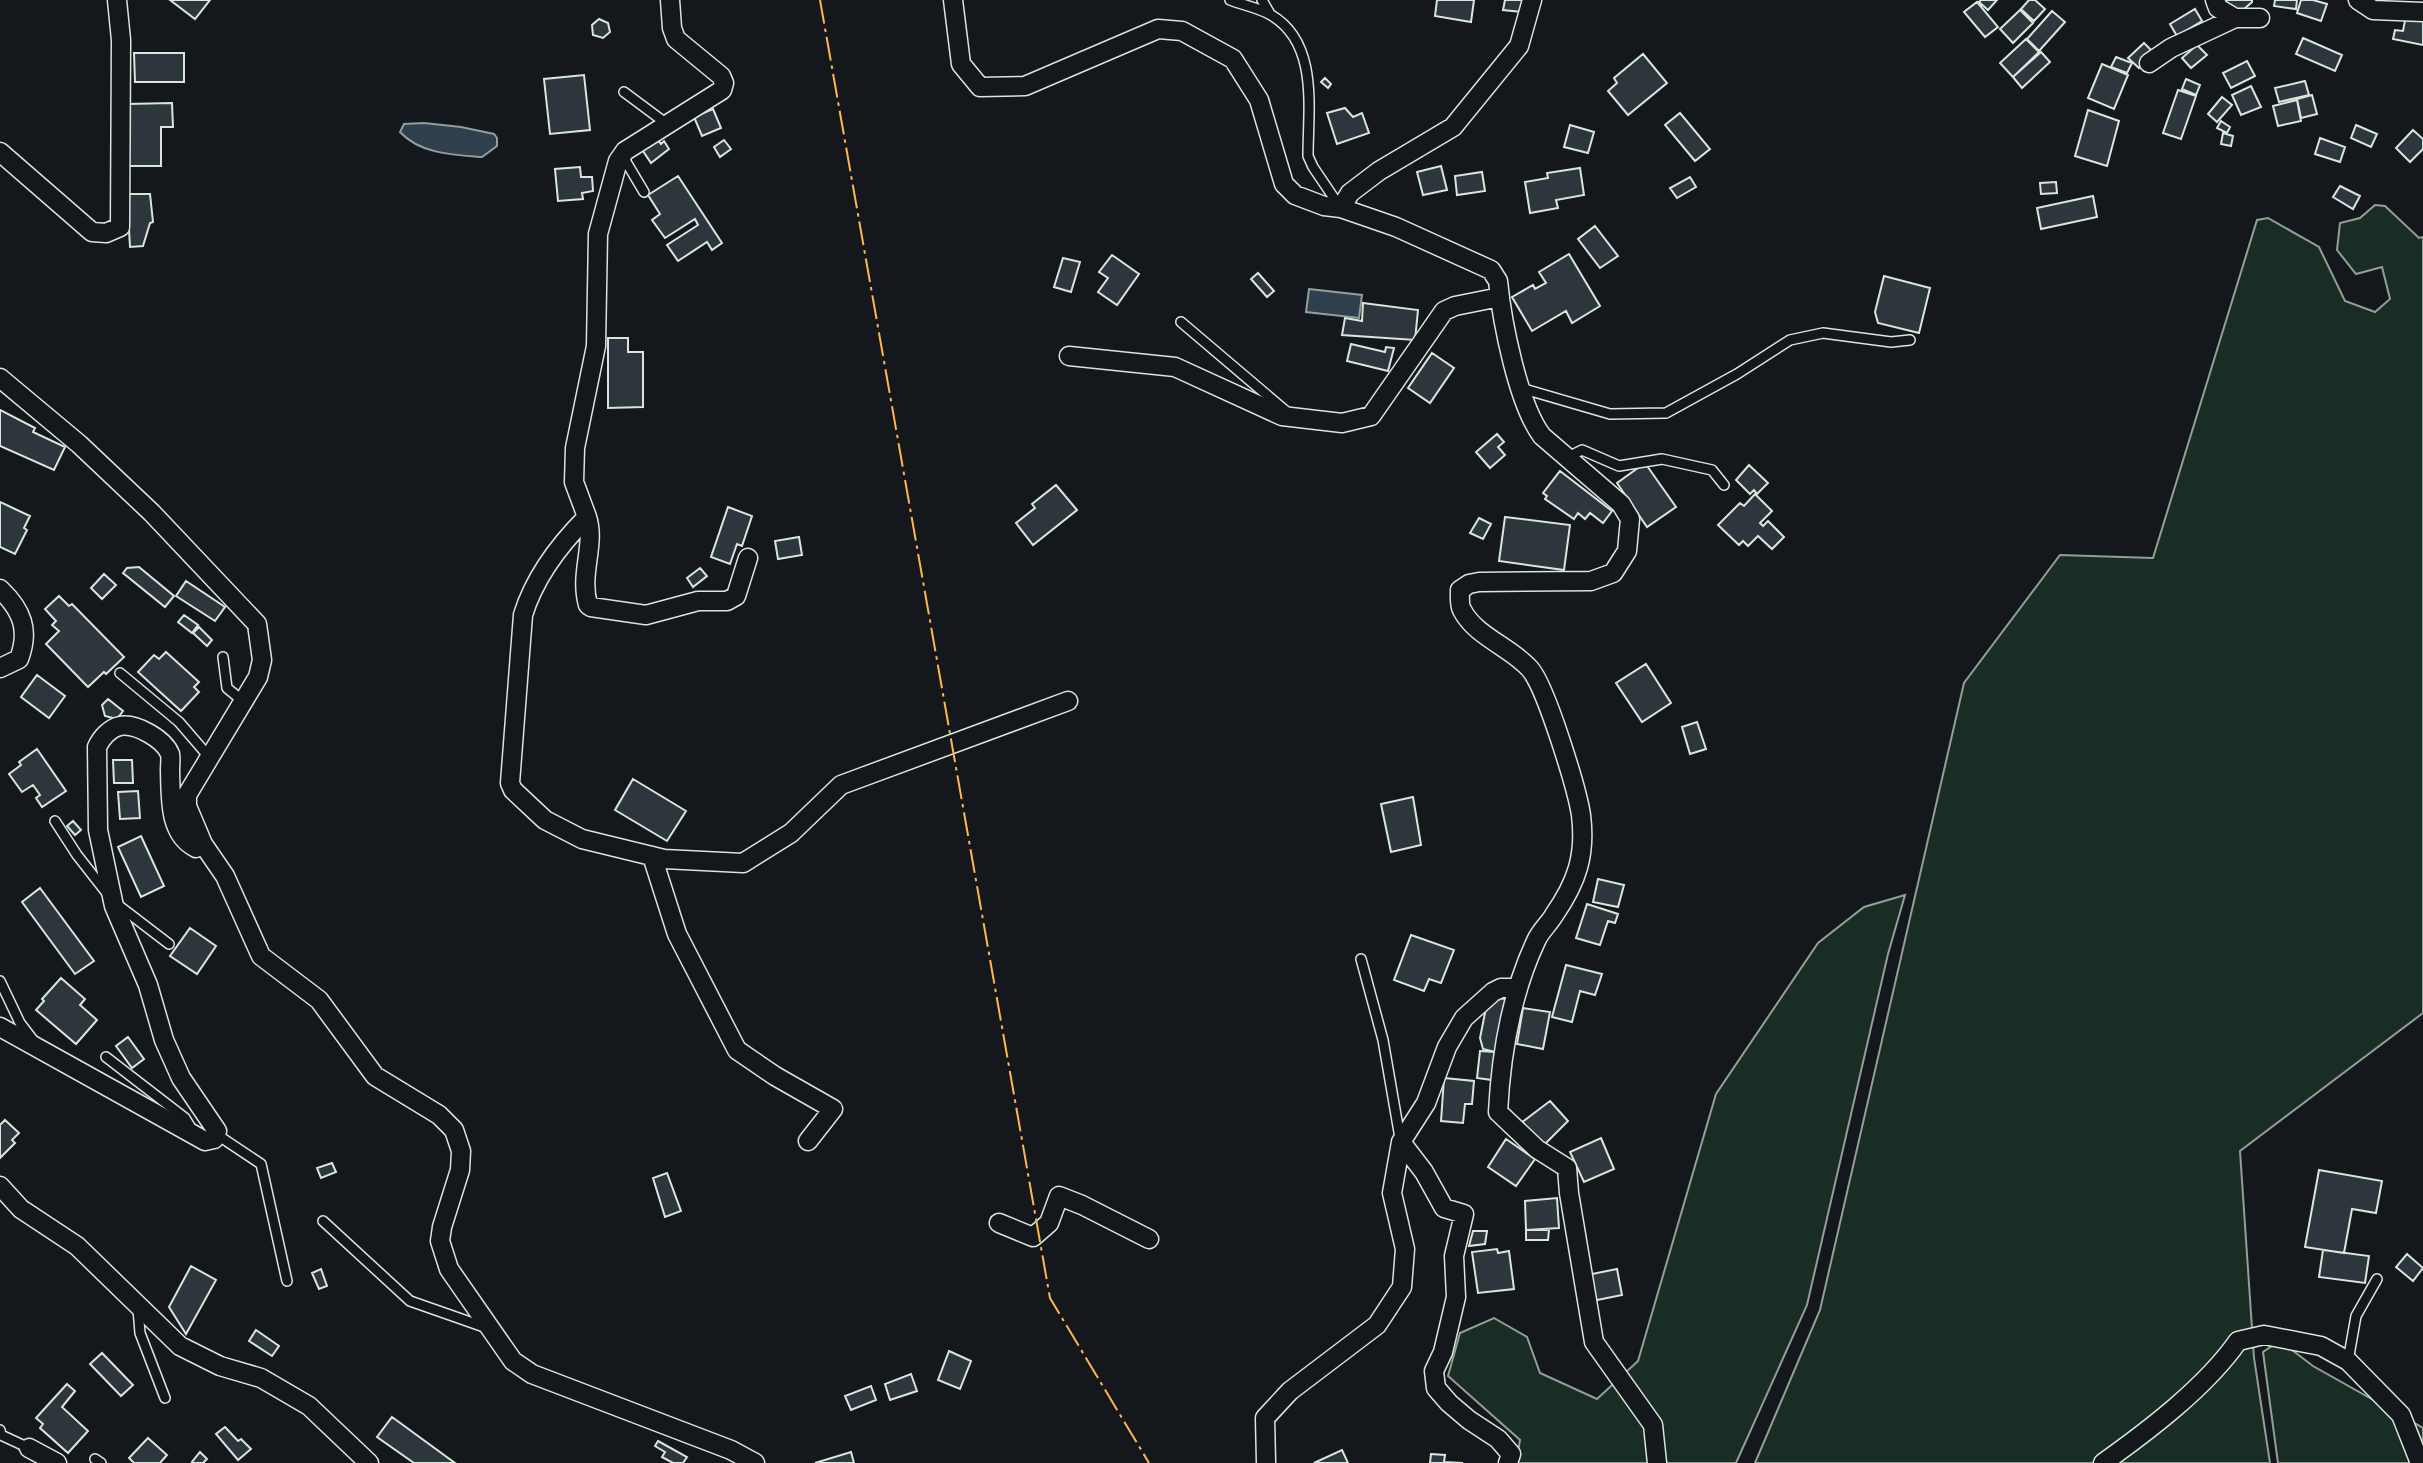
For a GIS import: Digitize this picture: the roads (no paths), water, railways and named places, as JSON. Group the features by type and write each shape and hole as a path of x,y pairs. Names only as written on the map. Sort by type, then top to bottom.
{"street":[{"path":"0,152 92,232 106,233 120,227 121,40 117,0"},
{"path":"670,0 672,27 676,39 721,76 724,83 722,90 631,147 618,160 598,234 596,346 575,448 574,482 591,529 583,588 591,607 646,615 698,601 727,601 736,596 748,558"},
{"path":"953,0 961,64 980,87 1025,86 1158,29 1182,31 1233,59 1259,100 1284,184 1295,195 1396,227 1491,270 1498,281 1515,370 1534,426 1542,436 1622,504 1630,519 1627,551 1613,573 1591,581 1469,584 1460,590 1460,608 1472,624 1530,668 1540,684 1580,812 1581,864 1571,890 1537,938 1518,988 1500,1065 1498,1112 1537,1149 1567,1168 1594,1342 1653,1425 1657,1463"},
{"path":"1341,208 1350,193 1379,171 1453,127 1519,46 1532,0"},
{"path":"2216,0 2218,8 2235,19"},
{"path":"2358,0 2373,10 2423,12"},
{"path":"2163,58 2235,19 2260,18"},
{"path":"1069,356 1175,367 1282,416 1342,424 1371,416 1444,311 1455,306 1500,297"},
{"path":"0,378 89,453 152,513 257,624 261,669 187,795 187,800 204,844 225,876 261,956 319,1000 375,1076 439,1115 454,1130 461,1151 460,1170 440,1241 449,1269 489,1328 513,1361 532,1374 731,1450 755,1463"},
{"path":"587,517 575,528 530,590 523,615 510,783 513,790 545,820 582,839 664,859 743,863 791,834 841,785 1068,701"},
{"path":"0,589 14,602 23,617 25,628 19,659 0,668"},
{"path":"0,1027 195,1136 205,1141 214,1139 218,1131 181,1078 164,1040 148,985 114,902 98,830 97,747 102,737 119,726 132,727 159,740 170,754 171,811 181,836 196,848 204,844"},
{"path":"652,856 677,934 737,1050 775,1076 833,1109 808,1141"},
{"path":"1266,1462 1265,1418 1290,1391 1377,1325 1402,1287 1405,1249 1392,1193 1401,1142 1426,1102 1447,1047 1464,1018 1493,992 1501,988 1518,988"},
{"path":"1401,1142 1424,1172 1444,1208 1464,1214 1454,1256 1456,1297 1443,1352 1434,1371 1436,1388 1469,1420 1511,1454 1508,1463"},
{"path":"0,1186 21,1209 77,1246 180,1346 220,1366 261,1378 309,1406 369,1463"},
{"path":"999,1223 1033,1237 1049,1223 1059,1196 1149,1239"},
{"path":"2103,1463 2148,1432 2226,1358 2238,1341 2264,1335 2321,1346 2348,1361 2401,1415 2420,1463"},
{"path":"29,1448 57,1463"}],"lane":[{"path":"1230,0 1270,14 1290,29 1306,63 1308,156 1312,167 1341,208"},
{"path":"1262,0 1270,14"},
{"path":"624,92 667,124"},
{"path":"622,155 644,192"},
{"path":"1181,321 1293,418"},
{"path":"1521,388 1610,414 1666,413 1737,374 1790,340 1823,333 1891,342 1910,340"},
{"path":"1568,457 1582,450 1619,466 1662,459 1712,470 1724,485"},
{"path":"223,657 227,688 244,702"},
{"path":"120,673 179,722 210,758"},
{"path":"55,821 77,855 114,902 169,944"},
{"path":"1361,959 1382,1040 1401,1142"},
{"path":"0,981 20,1023 41,1050"},
{"path":"106,1057 185,1118 195,1136"},
{"path":"216,1135 261,1164 287,1281"},
{"path":"323,1220 410,1301 489,1328"},
{"path":"2348,1361 2356,1316 2377,1279"},
{"path":"137,1303 140,1333 165,1398"},
{"path":"0,1430 1,1435 29,1448"}],"water":[{"path":"424,123 494,134 497,146 482,157 449,154 417,145 400,132 404,124"},
{"path":"1309,289 1362,295 1359,318 1306,312"}]}
